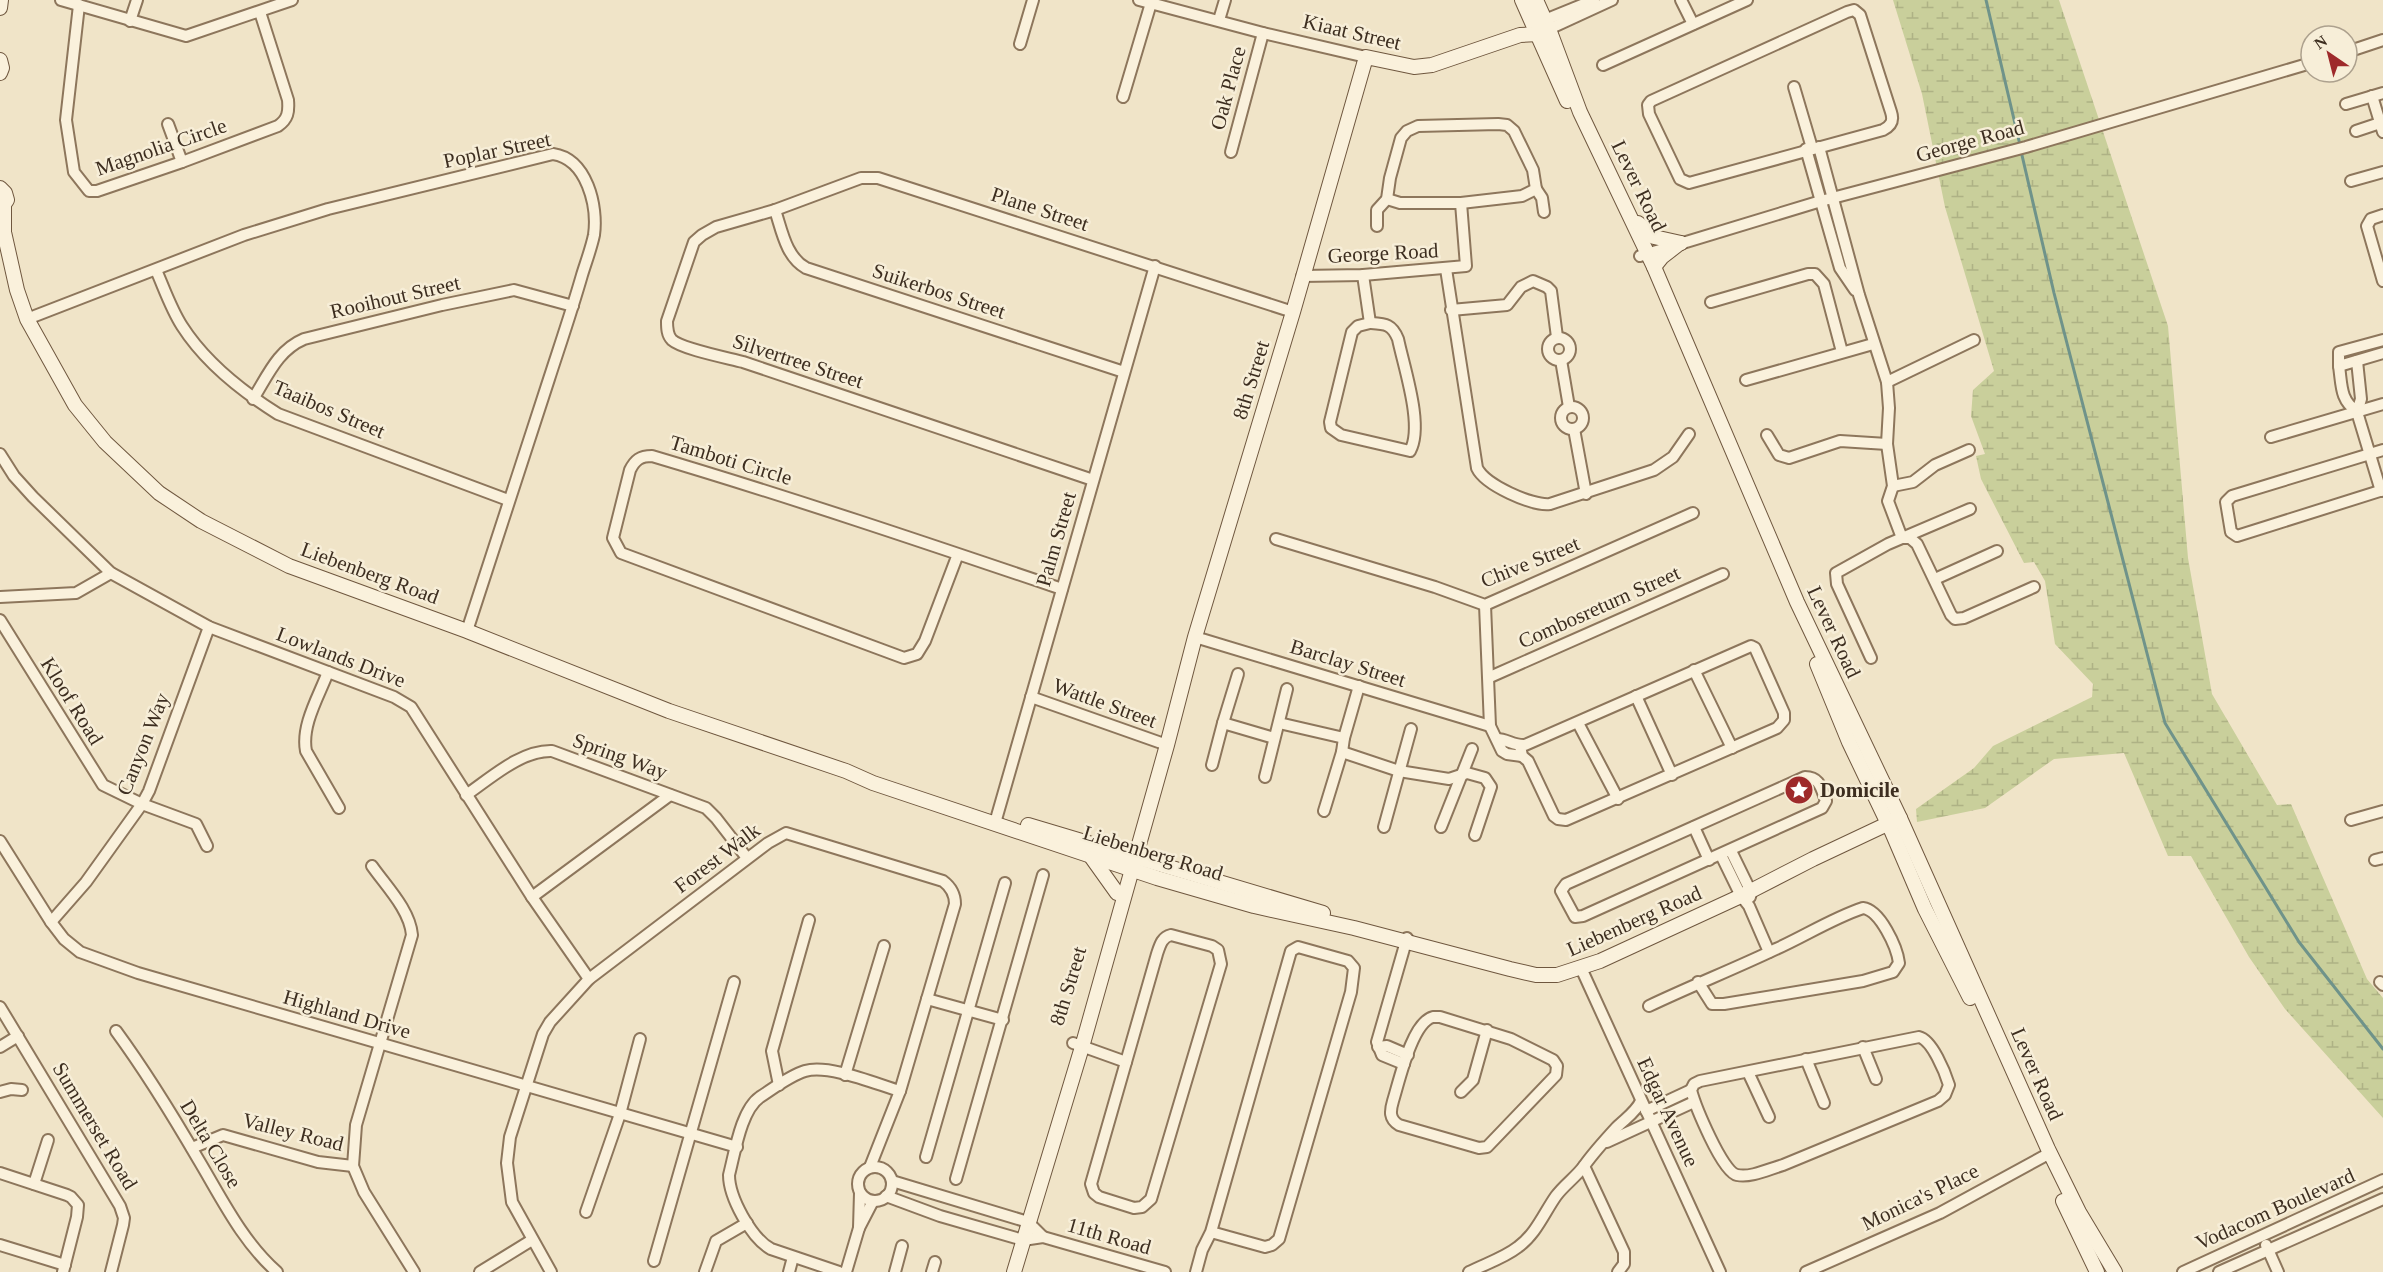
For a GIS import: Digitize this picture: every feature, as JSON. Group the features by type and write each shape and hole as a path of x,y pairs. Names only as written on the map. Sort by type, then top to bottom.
{"street":[{"path":"0,8 1,0"},
{"path":"61,0 186,36 292,0"},
{"path":"130,21 137,0"},
{"path":"1020,44 1033,0"},
{"name":"Kiaat Street","path":"1139,0 1263,33 1397,64 1422,67 1443,63 1612,0"},
{"path":"1219,20 1225,0"},
{"name":"Lever Road","path":"1522,0 1541,27 1630,214 1644,254 1849,742 1896,825"},
{"name":"Lever Road","path":"1536,0 1541,27 1577,124 1644,254 1654,267 1791,588 1896,825 1924,909 2048,1154 2115,1272"},
{"name":"Kiaat Street","path":"1541,27 1594,0"},
{"path":"1682,0 1693,24"},
{"path":"1603,65 1747,0"},
{"path":"1123,97 1151,3"},
{"name":"Magnolia Circle","path":"79,5 66,120 74,172 79,182 89,191 96,191 182,162 278,126 287,117 288,100 260,12"},
{"path":"1856,11 1860,15 1893,120 1890,126 1883,130 1813,148 1685,182 1675,172 1648,114 1648,105 1687,84 1847,12 1856,11"},
{"name":"Oak Place","path":"1232,152 1263,33"},
{"path":"2359,48 2383,40"},
{"name":"8th Street","path":"1008,1272 1020,1239 1366,57"},
{"path":"0,60 2,68 0,73"},
{"name":"George Road","path":"1644,254 1826,200 2026,147 2299,67"},
{"path":"1794,87 1813,148 1840,268 1859,295 1887,382 1889,408 1887,444 1893,486 1888,501 1902,538"},
{"path":"2346,104 2383,93"},
{"path":"2356,131 2382,128 2372,96"},
{"path":"168,124 182,162"},
{"path":"1377,226 1377,210 1387,199 1401,138 1407,131 1418,126 1498,124 1510,127 1518,137 1533,170 1536,189 1542,198 1544,212"},
{"name":"Poplar Street","path":"27,319 244,236 328,209 553,154 565,156 582,171 592,207 594,235 467,631"},
{"path":"2351,181 2383,172"},
{"name":"Plane Street","path":"775,210 861,178 878,178 1293,312"},
{"name":"Liebenberg Road","path":"1,188 7,200 2,208 2,229 17,290 27,319 75,405 105,442 159,493 201,521 288,566 467,631 669,711 868,779 1130,863 1431,948 1536,975 1557,975 1581,968 1747,898 1813,859 1896,825"},
{"path":"1387,199 1400,203 1461,203 1522,196 1536,189"},
{"name":"George Road","path":"1302,276 1363,275 1466,266 1461,203"},
{"name":"Suikerbos Street","path":"775,210 793,258 806,268 1124,372"},
{"name":"Silvertree Street","path":"775,210 716,227 694,242 667,321 667,332 673,340 1093,480"},
{"path":"1630,214 1650,235 1680,243"},
{"path":"2383,215 2371,219 2367,226 2380,262 2383,281"},
{"path":"1654,267 1662,257 1680,243"},
{"name":"Palm Street","path":"996,819 1155,266"},
{"path":"1446,269 1451,310 1480,473 1488,482 1539,505 1550,504 1586,494 1664,465 1673,457 1689,434"},
{"name":"Taaibos Street","path":"156,270 181,325 205,353 254,399 279,414 508,500"},
{"path":"1711,302 1808,274 1815,274 1824,284 1842,352"},
{"path":"1363,275 1370,323"},
{"path":"1451,310 1502,307 1507,305 1521,287 1533,281 1551,291 1557,338 1548,345 1548,352 1553,358 1561,360 1569,407 1563,411 1561,422 1566,428 1574,429 1586,494"},
{"name":"Rooihout Street","path":"254,399 286,349 304,339 514,290 573,306"},
{"path":"1370,323 1389,324 1398,339 1414,418 1414,438 1410,451 1341,435 1331,428 1330,422 1352,332 1358,326 1370,323"},
{"path":"1887,382 1974,340"},
{"path":"2383,340 2339,352 2343,396 2347,404 2357,412 2370,453 2382,490 2237,536 2231,532 2226,502 2232,496 2370,453 2383,450"},
{"path":"1746,380 1873,344"},
{"path":"2339,366 2383,353"},
{"path":"2357,361 2361,399 2357,412"},
{"path":"2271,437 2383,404"},
{"path":"1767,435 1776,451 1784,458 1840,441 1887,444"},
{"path":"1893,486 1914,482 1935,465 1970,450"},
{"name":"Lowlands Drive","path":"0,454 14,476 33,497 111,573 209,627 394,697 411,707 532,897 590,979"},
{"name":"Tamboti Circle","path":"955,559 925,641 917,654 904,658 621,553 613,538 630,470 636,460 644,456 652,456 766,489 955,559 1062,589"},
{"path":"1871,658 1835,575 1838,571 1902,538 1970,509"},
{"name":"Chive Street","path":"1276,539 1435,587 1485,605 1693,513"},
{"path":"1902,538 1910,538 1917,544 1955,620 2034,587"},
{"path":"1935,579 1997,551"},
{"path":"0,597 76,592 111,573"},
{"name":"Combosreturn Street","path":"1490,676 1723,573"},
{"path":"1485,605 1490,676 1490,726 1502,751 1513,756 1525,746 1751,646 1755,648 1784,713 1784,720 1777,728 1572,819 1558,819 1552,812 1521,751"},
{"name":"Kloof Road","path":"0,621 103,785 142,804 196,824 207,846"},
{"name":"Canyon Way","path":"51,922 86,882 142,804 209,627"},
{"name":"Barclay Street","path":"1195,637 1490,726"},
{"path":"1694,670 1732,748"},
{"path":"328,672 308,724 304,743 306,751 339,808"},
{"path":"1212,765 1238,674"},
{"path":"1324,811 1359,686"},
{"path":"1265,777 1287,689"},
{"path":"1636,696 1672,775"},
{"name":"Wattle Street","path":"1031,697 1164,744"},
{"path":"1223,723 1274,738"},
{"path":"1279,723 1344,738"},
{"path":"1578,723 1618,799"},
{"path":"1384,827 1411,729"},
{"path":"1441,827 1460,774 1472,749"},
{"name":"Spring Way","path":"466,795 523,758 543,751 552,751 706,808 747,858"},
{"path":"1342,752 1399,771 1449,779 1467,773 1485,778 1491,784 1475,835"},
{"path":"1812,777 1818,781 1826,801 1822,808 1726,853 1583,916 1575,917 1561,891 1566,884 1797,779 1812,777"},
{"path":"532,897 670,795"},
{"path":"2351,820 2383,811"},
{"name":"Liebenberg Road","path":"996,819 1091,857 1130,863 1157,878 1254,906 1407,940"},
{"path":"1694,827 1709,861"},
{"name":"Forest Walk","path":"551,1272 512,1202 507,1163 510,1137 532,1064 550,1022 590,979 779,835 793,834 948,885 955,897 956,904 900,1091 886,1132 870,1167"},
{"name":"Highland Drive","path":"0,841 51,922 64,939 80,952 108,963 380,1044 737,1147"},
{"path":"1726,853 1769,952"},
{"path":"1091,857 1120,895 1142,878 1157,878"},
{"path":"372,866 405,914 410,923 412,935 356,1125 352,1166 364,1192 414,1272"},
{"path":"956,1179 1043,875"},
{"path":"926,1157 1005,883"},
{"path":"1649,1006 1698,982 1769,952 1855,910 1868,908 1879,917 1898,956 1899,963 1893,972 1872,979 1717,1005 1709,1001 1698,982"},
{"path":"779,1085 772,1050 809,920"},
{"path":"1171,935 1212,946 1218,950 1221,964 1188,1079 1151,1199 1139,1208 1099,1197 1094,1193 1091,1184 1126,1062 1157,954 1166,936 1171,935"},
{"path":"1406,1060 1387,1046 1378,1047 1377,1039 1407,940"},
{"path":"845,1075 884,946"},
{"path":"1196,1272 1202,1250 1211,1232 1292,951 1298,947 1350,962 1354,968 1351,992 1279,1239 1270,1247 1265,1247 1211,1232"},
{"name":"Edgar Avenue","path":"1581,968 1719,1272"},
{"path":"654,1262 734,982"},
{"path":"927,999 1003,1020"},
{"name":"Summerset Road","path":"0,1007 113,1192 122,1212 123,1226 111,1272"},
{"path":"1440,1017 1511,1039 1553,1060 1558,1070 1556,1075 1487,1147 1479,1148 1396,1123 1390,1112 1406,1060 1419,1028 1428,1018 1440,1017"},
{"path":"1461,1092 1473,1080 1486,1030"},
{"name":"Delta Close","path":"116,1031 192,1148 244,1236 261,1258 277,1272"},
{"path":"0,1047 18,1036"},
{"path":"1603,1143 1646,1111 1691,1090 1694,1084 1700,1081 1863,1047 1922,1038 1927,1042 1943,1069 1949,1085 1948,1090 1938,1101 1783,1166 1740,1176 1731,1173 1725,1166 1694,1102 1691,1090"},
{"path":"586,1212 620,1113 640,1039"},
{"path":"1077,1045 1126,1062"},
{"path":"1863,1047 1876,1079"},
{"path":"1806,1059 1824,1103"},
{"path":"839,1272 762,1244 747,1223 729,1184 729,1174 750,1106 779,1085 801,1072 810,1070 845,1075 900,1091"},
{"path":"1748,1072 1769,1118"},
{"path":"0,1092 11,1089 22,1090"},
{"path":"1469,1272 1519,1246 1540,1223 1556,1197 1584,1166 1589,1157 1632,1114 1694,1102"},
{"name":"Forest Walk","path":"882,1168 886,1132"},
{"name":"Valley Road","path":"192,1148 223,1135 318,1162 352,1166"},
{"path":"34,1184 48,1140"},
{"name":"Lever Road","path":"2048,1154 2051,1175 2097,1272"},
{"name":"Monica's Place","path":"1806,1272 1940,1213 2048,1154"},
{"path":"1584,1166 1624,1252 1624,1264 1618,1272"},
{"path":"846,1272 859,1228 873,1201 890,1192 892,1181 882,1168 870,1167 858,1178 859,1228"},
{"path":"0,1173 72,1197 78,1205 64,1268 0,1245"},
{"name":"Vodacom Boulevard","path":"2183,1272 2383,1180"},
{"path":"892,1181 1025,1222"},
{"path":"911,1205 916,1188"},
{"path":"860,1193 873,1201"},
{"path":"886,1196 1020,1239"},
{"name":"Vodacom Boulevard","path":"2219,1272 2383,1199"},
{"path":"955,1220 961,1202"},
{"name":"11th Road","path":"1025,1222 1043,1237"},
{"path":"705,1272 716,1241 747,1223"},
{"path":"2262,1236 2278,1272"},
{"name":"11th Road","path":"1020,1239 1043,1237 1165,1272"},
{"name":"8th Street","path":"1014,1272 1020,1239"},
{"path":"480,1272 532,1240"},
{"path":"895,1272 902,1246"},
{"path":"789,1272 793,1257"}],"green space":[{"path":"1893,0 2059,0 2168,326 2188,558 2212,694 2277,805 2291,804 2367,979 2383,998 2383,1118 2285,1009 2249,957 2191,856 2168,856 2124,753 2054,759 1985,808 1917,822 1916,809 1974,768 1993,746 2092,697 2093,684 2055,644 2045,581 2034,562 2024,563 1981,479 1976,456 1985,454 1971,416 1973,390 1994,371 1945,207 1922,94"}],"waterway":[{"path":"1986,0 2020,145"},
{"path":"2021,151 2054,293 2165,723 2299,942 2383,1049"}],"place":[{"name":"Domicile","path":"1799,790"}]}
